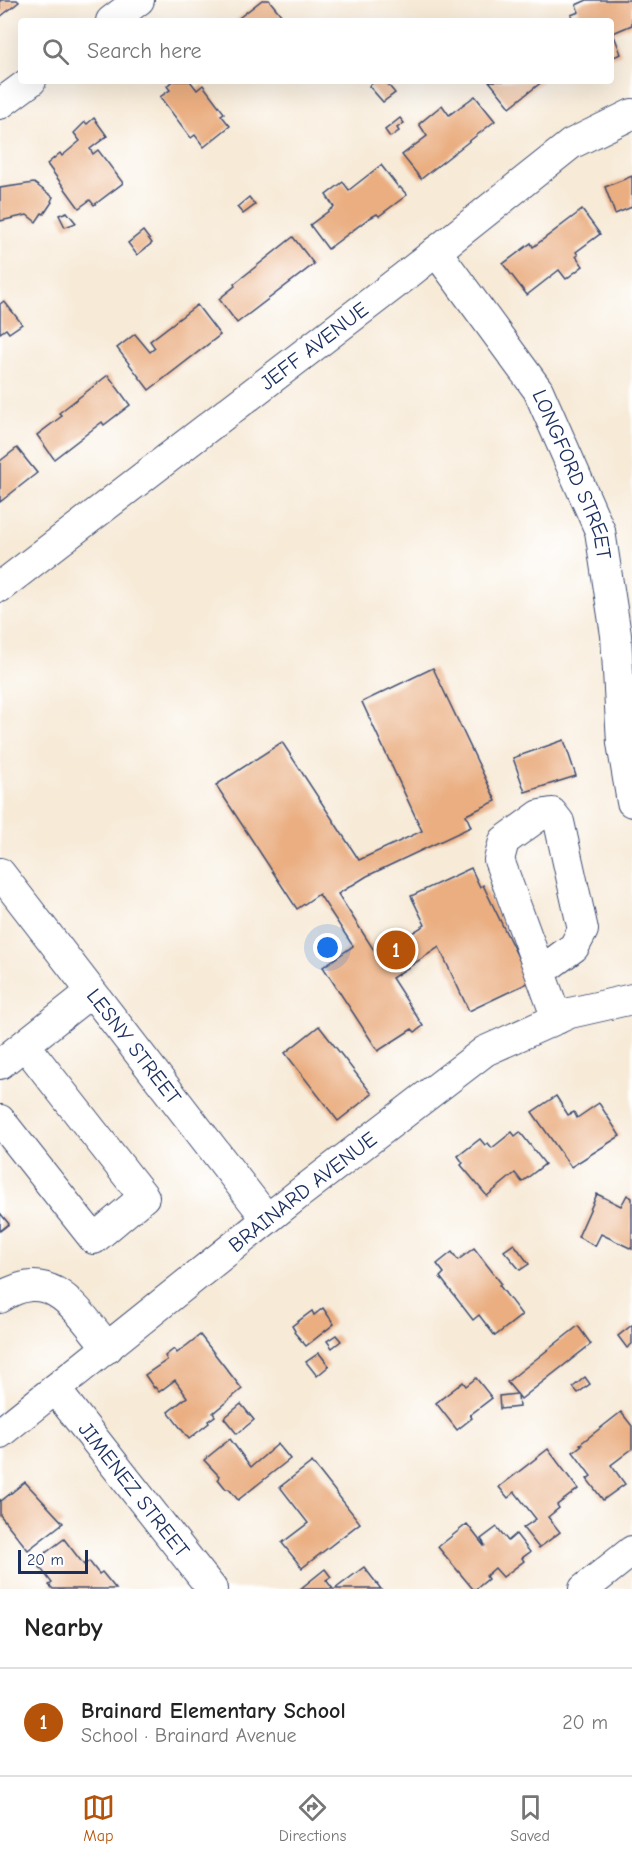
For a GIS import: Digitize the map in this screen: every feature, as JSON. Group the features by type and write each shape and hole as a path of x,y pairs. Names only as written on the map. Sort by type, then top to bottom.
{"street":[{"path":"115,18 139,0"},
{"path":"0,104 27,84"},
{"name":"JEFF AVENUE","path":"0,587 571,144 632,114"},
{"name":"LONGFORD STREET","path":"436,251 538,390 600,531 616,635 622,743 632,802"},
{"path":"540,972 574,947 583,930 560,822 552,813 540,815 504,841 499,860 557,1019"},
{"name":"LESNY STREET","path":"0,873 267,1219"},
{"path":"0,1064 91,992"},
{"name":"BRAINARD AVENUE","path":"0,1433 267,1219 485,1051 570,1013 632,999"},
{"path":"0,1120 94,1239 144,1197 25,1045"},
{"path":"0,1298 20,1287 38,1285 61,1294 108,1348"},
{"name":"JIMENEZ STREET","path":"55,1389 212,1589"},
{"path":"584,1589 632,1551"}],"building":[{"path":"0,0 17,0 19,2 0,17"},
{"path":"262,0 269,0 284,18 239,18"},
{"path":"587,0 632,0 632,25 614,33 614,18 572,18 571,15 579,12 576,5"},
{"path":"614,36 621,54 614,57"},
{"path":"169,84 192,84 197,90 203,85 224,113 221,115 230,126 204,147 195,135 191,138 160,97 170,90 167,86"},
{"path":"388,84 395,93 383,102 369,86"},
{"path":"491,84 539,84 510,107"},
{"path":"475,96 495,121 421,179 402,155 427,136 419,124 442,105 449,115"},
{"path":"94,118 107,136 90,149 93,154 98,150 123,183 94,205 90,200 79,208 47,164 60,153 62,156 80,141 74,133 85,122 87,124"},
{"path":"400,118 404,123 397,128 399,131 390,137 385,130"},
{"path":"381,165 407,195 379,216 377,214 368,219 328,249 310,225 334,207 326,195 343,182 349,190"},
{"path":"632,176 632,207 615,214 605,187"},
{"path":"34,183 53,197 44,214 42,213 36,222 27,215 0,221 0,188"},
{"path":"249,197 255,205 243,214 237,207"},
{"path":"582,210 600,234 576,252 583,266 566,279 559,270 527,295 503,264 531,243 533,247"},
{"path":"67,212 76,223 65,227 59,215"},
{"path":"143,231 152,243 137,255 128,243"},
{"path":"293,237 314,264 237,323 219,299 235,286 234,284"},
{"path":"4,301 22,324 9,333 6,329 0,333 0,304"},
{"path":"197,305 220,335 149,390 117,348 135,334 150,352 155,348 150,341"},
{"path":"108,375 130,405 104,425 102,422 54,459 37,435 62,416 59,413"},
{"path":"17,448 37,473 0,502 0,461"},
{"path":"433,668 496,801 466,815 471,827 367,876 338,894 377,955 425,925 411,896 471,868 480,887 483,885 530,982 469,1011 439,947 392,978 423,1026 415,1032 412,1029 378,1051 323,967 353,946 319,894 297,909 216,785 282,742 359,860 422,831 362,702"},
{"path":"564,740 576,776 525,792 513,758"},
{"path":"319,1026 372,1094 338,1121 285,1053"},
{"path":"556,1096 568,1115 574,1112 577,1118 599,1103 620,1136 571,1167 532,1112"},
{"path":"512,1132 515,1136 520,1132 545,1164 522,1182 515,1173 487,1196 461,1165 463,1163 458,1156 480,1139 492,1148"},
{"path":"597,1194 621,1206 627,1195 632,1198 632,1249 601,1234 595,1246 578,1237"},
{"path":"0,1213 9,1224 0,1231"},
{"path":"514,1244 529,1264 520,1270 504,1251"},
{"path":"474,1248 522,1315 495,1336 479,1315 473,1320 440,1277 444,1273 437,1264 452,1252 458,1260"},
{"path":"323,1308 334,1324 306,1346 294,1332 292,1326 312,1311 314,1315"},
{"path":"632,1325 632,1344 627,1348 618,1336"},
{"path":"578,1326 591,1344 521,1399 518,1395 519,1407 500,1409 499,1396 517,1394 507,1382"},
{"path":"200,1335 242,1389 213,1413 215,1416 208,1421 209,1423 189,1439 168,1412 187,1397 175,1380 159,1392 145,1375 167,1360 165,1356 174,1349 177,1353"},
{"path":"336,1335 341,1341 332,1348 327,1341"},
{"path":"319,1353 329,1366 317,1376 306,1362"},
{"path":"585,1377 590,1384 578,1393 573,1387"},
{"path":"476,1378 492,1398 470,1415 472,1418 457,1430 436,1403 463,1382 466,1386"},
{"path":"241,1404 254,1420 237,1434 224,1418"},
{"path":"621,1412 632,1426 632,1449 611,1465 625,1484 603,1500 587,1479 591,1476 573,1452"},
{"path":"230,1439 251,1467 278,1444 290,1459 238,1500 229,1489 226,1489 218,1479 219,1476 204,1460"},
{"path":"548,1449 578,1489 557,1505 559,1508 548,1517 560,1532 539,1548 523,1528 536,1519 515,1492 508,1498 499,1487"},
{"path":"312,1462 360,1523 302,1568 282,1543 308,1523 280,1487"},
{"path":"25,1482 63,1523 28,1550 0,1515 0,1499 1,1501"},
{"path":"467,1524 484,1546 481,1539 497,1527 508,1541 516,1534 530,1552 522,1558 524,1561 503,1577 495,1568 486,1576 488,1579 473,1589 438,1547"},
{"path":"64,1539 84,1565 89,1561 99,1574 102,1572 116,1589 53,1589 49,1585 52,1583 35,1561"},
{"path":"364,1567 381,1589 335,1589"},
{"path":"325,1569 331,1577 326,1580 333,1589 300,1589"}],"place":[{"name":"Brainard Elementary School","path":"396,950"}]}
